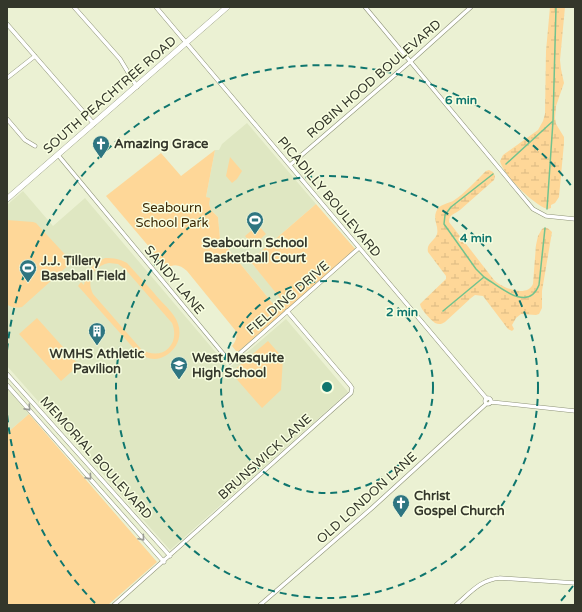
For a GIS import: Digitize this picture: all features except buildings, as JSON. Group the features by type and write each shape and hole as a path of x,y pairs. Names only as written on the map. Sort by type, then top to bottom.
{"main road":[{"name":"SOUTH PEACHTREE ROAD","path":"7,199 227,7"}],"street":[{"path":"74,7 120,59 136,87"},
{"name":"PICADILLY BOULEVARD","path":"156,7 487,399 485,401 489,403"},
{"path":"365,7 533,209 546,216 575,219"},
{"name":"ROBIN HOOD BOULEVARD","path":"290,165 472,7"},
{"path":"7,24 94,124"},
{"path":"7,78 35,56"},
{"path":"7,119 25,140 35,146"},
{"name":"SANDY LANE","path":"58,155 230,362"},
{"name":"FIELDING DRIVE","path":"230,362 359,248"},
{"name":"BRUNSWICK LANE","path":"114,605 164,562 351,393 352,388 350,385 287,311"},
{"name":"MEMORIAL BOULEVARD","path":"7,374 170,556"},
{"name":"MEMORIAL BOULEVARD","path":"7,384 164,562"},
{"path":"489,403 575,411"},
{"name":"OLD LONDON LANE","path":"260,605 372,508 489,403"},
{"path":"456,605 479,585 489,579 500,578 575,583"}],"shaded area":[{"path":"247,123 316,204 250,261 286,304 278,310 220,239 218,217 211,210 206,197 215,150 219,150 222,144"},
{"name":"West Mesquite High School","path":"23,191 53,226 85,198 229,368 286,319 348,392 170,550 7,366 7,205"},
{"path":"7,388 29,414 7,433"}],"green space":[{"path":"550,7 565,7 560,60 564,83 556,106 555,118 556,124 564,137 564,143 559,197 555,203 551,205 551,208 548,209 535,202 513,182 502,167 500,161 503,155 538,130 543,121 545,114 546,51"},
{"name":"Seabourn School Park","path":"215,150 206,197 210,198 209,204 211,210 218,217 220,239 278,310 285,304 250,261 316,204 356,250 239,351 236,351 232,346 236,338 235,330 187,271 177,265 167,268 106,196 161,153 181,176"},
{"path":"230,157 242,171 237,179 232,183 226,176"},
{"path":"489,170 493,172 495,176 494,180 451,216 449,222 494,280 503,286 514,290 520,291 530,288 533,284 538,236 543,228 547,228 552,232 542,291 542,308 539,314 536,315 521,314 516,318 512,325 514,329 512,331 508,329 483,296 475,295 445,322 440,324 435,323 424,312 420,304 446,279 446,276 428,252 429,244 437,234 435,215 437,209 457,198 486,171"},
{"name":"J.J. Tillery Baseball Field","path":"7,220 36,223 72,262 22,307 18,308 7,304"},
{"name":"Seabourn School Basketball Court","path":"258,225 266,234 253,246 245,236"},
{"path":"111,258 127,263 172,313 177,321 180,333 177,344 170,353 161,358 154,359 143,356 137,352 78,286 81,282 84,285 88,272 101,260","holes":["109,263 118,264 125,269 172,323 174,338 167,349 162,352 156,354 148,353 141,349 93,294 90,284 92,274 95,270"]},
{"path":"37,318 79,365 61,381 19,334"},
{"path":"268,341 283,358 281,390 262,408 233,375 233,371"},
{"path":"29,414 157,562 108,605 7,605 7,433"}],"waterway":[{"path":"506,164 553,121 556,7"},
{"path":"547,209 553,121"},
{"path":"443,311 484,277 476,269 444,224 445,215 451,207 493,174"},
{"path":"484,277 513,295 528,297 534,293 539,285 545,228"}],"place":[{"name":"Amazing Grace","path":"101,159"},
{"name":"Seabourn School Basketball Court","path":"255,235"},
{"name":"J.J. Tillery Baseball Field","path":"28,283"},
{"name":"WMHS Athletic Pavilion","path":"97,346"},
{"name":"West Mesquite High School","path":"179,380"},
{"name":"Christ Gospel Church","path":"401,518"}]}
